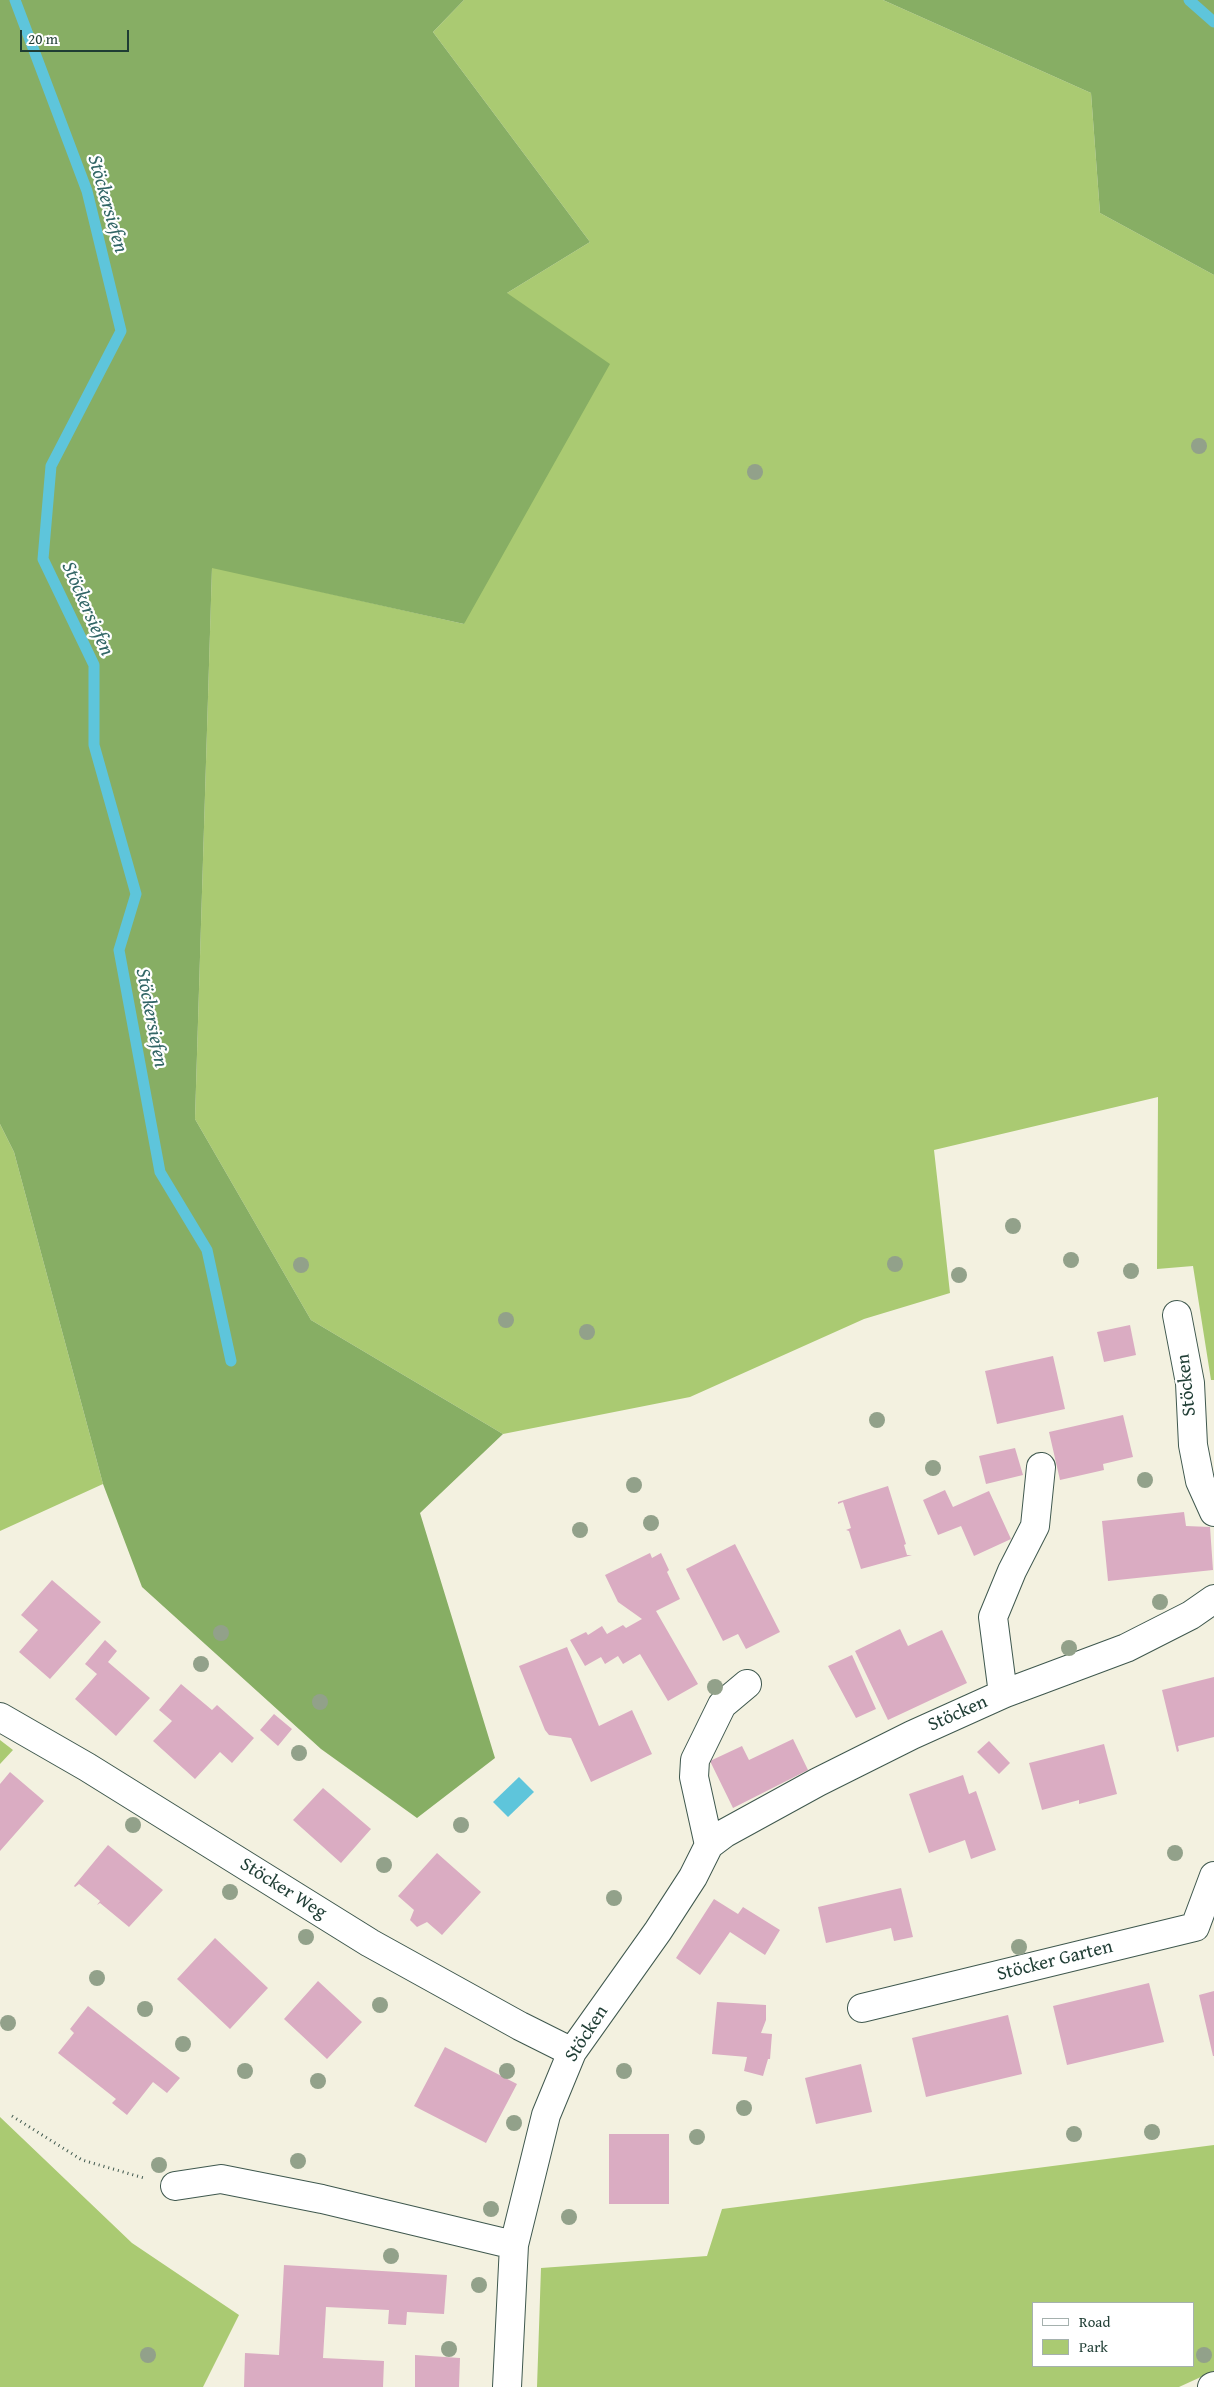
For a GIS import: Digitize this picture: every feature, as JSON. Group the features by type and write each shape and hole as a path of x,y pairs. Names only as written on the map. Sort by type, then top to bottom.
{"street":[{"name":"Stöcken","path":"1177,1315 1190,1383 1202,1407 1193,1445 1200,1481 1214,1512"},
{"path":"1003,1694 992,1617 1012,1571 1035,1526 1041,1466"},
{"name":"Stöcken","path":"507,2387 514,2245 546,2115 572,2052 694,1877 709,1845 725,1833 818,1782 912,1735 1003,1694 1126,1648 1191,1615 1214,1599"},
{"path":"709,1845 694,1777 695,1760 722,1705 747,1684"},
{"name":"Stöcker Weg","path":"0,1717 87,1767 370,1943 520,2026 572,2052"},
{"name":"Stöcker Garten","path":"862,2008 1195,1927 1214,1876"},
{"path":"174,2186 222,2179 322,2199 514,2245"}],"path":[{"path":"12,2116 82,2160 174,2186"}],"green space":[{"path":"0,0 464,0 433,32 590,242 507,293 610,364 464,624 212,568 195,1119 311,1320 503,1434 420,1513 495,1758 417,1818 321,1749 142,1587 103,1484 14,1152 0,1124"},
{"path":"464,0 883,0 1091,93 1100,213 1214,275 1214,1380 1211,1380 1193,1266 1157,1269 1158,1097 934,1150 950,1293 864,1319 690,1397 503,1434 311,1320 195,1119 212,567 464,624 507,293 590,242 433,32"},
{"path":"883,0 1214,0 1214,275 1100,213 1091,93"},
{"path":"0,1124 14,1152 103,1484 0,1531"},
{"path":"0,1740 13,1750 0,1764"},
{"path":"0,2117 132,2243 239,2315 203,2387 0,2387"},
{"path":"1214,2145 1214,2371 1179,2387 537,2387 541,2268 707,2256 722,2209"}],"water":[{"path":"519,1777 534,1792 508,1817 493,1802"}],"building":[{"path":"1130,1325 1136,1355 1104,1362 1097,1332"},
{"path":"1053,1356 1065,1409 997,1424 985,1371"},
{"path":"1123,1415 1133,1457 1103,1464 1104,1470 1060,1480 1049,1432"},
{"path":"1015,1448 1023,1475 986,1484 979,1456"},
{"path":"888,1486 906,1544 904,1545 907,1555 912,1555 861,1569 849,1531 846,1530 851,1528 843,1502 838,1504 838,1502"},
{"path":"945,1490 953,1507 989,1491 1011,1539 974,1556 961,1526 938,1535 923,1500"},
{"path":"1184,1512 1186,1526 1210,1527 1213,1570 1108,1581 1102,1521"},
{"path":"735,1544 780,1632 746,1649 738,1634 723,1641 686,1569"},
{"path":"650,1553 652,1558 661,1553 669,1570 667,1572 680,1599 656,1611 698,1684 668,1701 640,1654 623,1664 618,1656 605,1664 601,1657 585,1666 570,1640 586,1632 588,1635 602,1626 607,1634 623,1625 626,1628 642,1619 618,1602 605,1575"},
{"path":"52,1580 101,1622 50,1679 19,1652 38,1630 21,1615"},
{"path":"900,1629 908,1646 942,1630 967,1683 888,1720 855,1651"},
{"path":"105,1640 117,1651 108,1662 150,1698 116,1736 75,1699 97,1674 85,1664"},
{"path":"567,1647 599,1726 632,1710 652,1754 591,1782 571,1738 549,1735 545,1730 519,1666"},
{"path":"852,1655 876,1709 856,1718 828,1666"},
{"path":"1214,1677 1214,1737 1178,1746 1179,1751 1177,1752 1162,1690"},
{"path":"181,1684 212,1710 217,1705 254,1738 232,1763 220,1752 195,1779 153,1741 172,1721 159,1710"},
{"path":"274,1714 292,1729 278,1746 260,1730"},
{"path":"793,1739 808,1770 733,1808 710,1761 742,1746 749,1760"},
{"path":"989,1741 1010,1763 999,1774 977,1752"},
{"path":"1104,1744 1117,1794 1079,1804 1079,1800 1042,1810 1029,1763"},
{"path":"10,1772 44,1801 0,1851 0,1784"},
{"path":"963,1775 969,1794 976,1791 996,1850 971,1859 965,1840 929,1853 909,1794"},
{"path":"323,1788 371,1829 341,1863 293,1820"},
{"path":"108,1845 163,1890 129,1927 100,1903 97,1905 100,1901 79,1884 74,1886"},
{"path":"437,1853 481,1892 442,1935 427,1922 417,1927 410,1920 414,1910 398,1896"},
{"path":"901,1888 913,1937 894,1941 891,1928 826,1943 818,1907"},
{"path":"714,1899 738,1914 743,1907 780,1930 765,1955 730,1932 700,1975 676,1958"},
{"path":"215,1938 268,1988 230,2029 177,1979"},
{"path":"318,1981 362,2022 327,2059 284,2019"},
{"path":"1149,1983 1164,2042 1067,2065 1053,2006"},
{"path":"1214,1991 1214,2056 1213,2056 1199,1995"},
{"path":"717,2002 766,2005 766,2020 761,2033 772,2034 770,2059 768,2059 763,2076 744,2071 747,2057 712,2054"},
{"path":"88,2006 180,2078 167,2093 153,2082 127,2115 112,2103 116,2099 58,2053 74,2033 70,2029"},
{"path":"1008,2015 1022,2074 926,2097 912,2038"},
{"path":"445,2047 517,2084 486,2143 414,2106"},
{"path":"861,2064 872,2112 816,2124 805,2078"},
{"path":"609,2134 669,2134 669,2204 609,2204"},
{"path":"284,2265 447,2275 444,2314 407,2312 406,2325 388,2324 389,2310 326,2307 323,2358 384,2361 383,2387 244,2387 245,2353 279,2355"},
{"path":"415,2355 460,2358 459,2387 415,2387"}],"waterway":[{"name":"Stöckersiefen","path":"15,0 87,191 121,331 51,466 43,559 94,665 94,745 136,894 119,950 160,1172 207,1250 231,1361"},
{"path":"1189,0 1214,22"}]}
